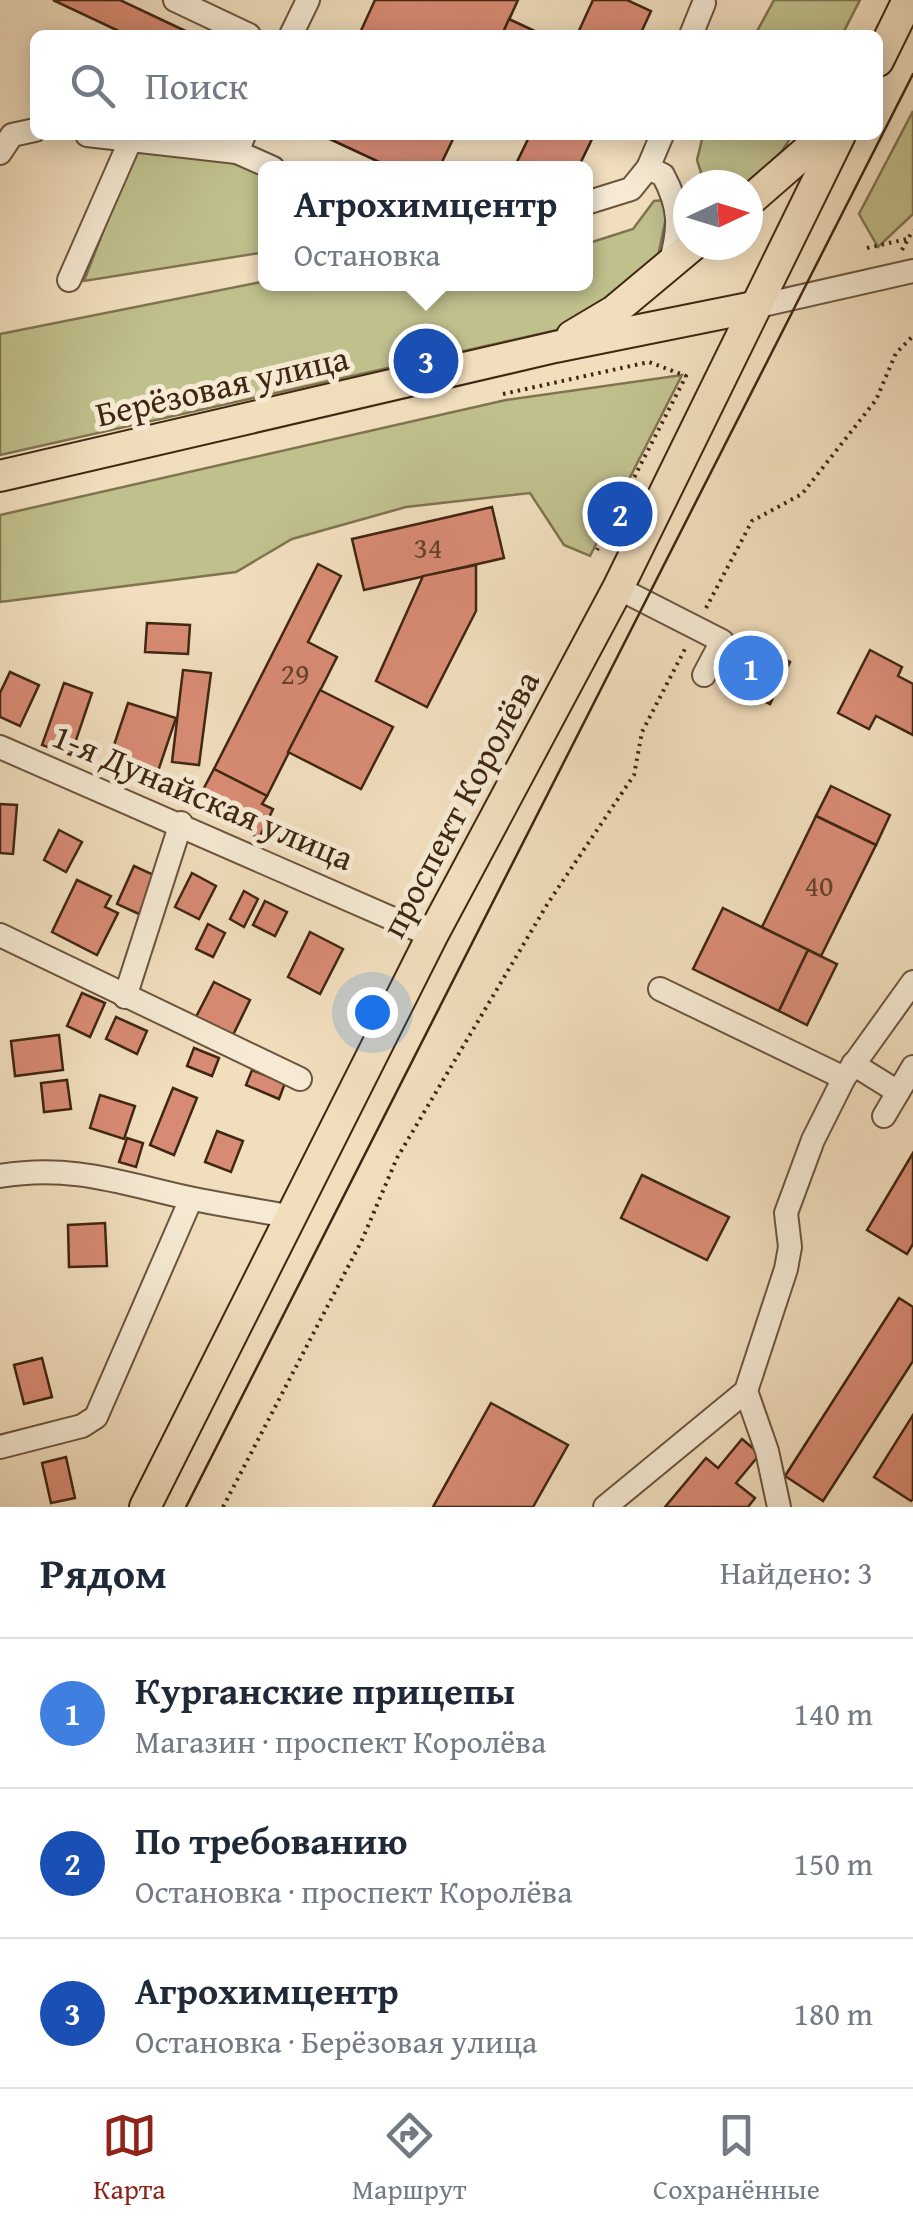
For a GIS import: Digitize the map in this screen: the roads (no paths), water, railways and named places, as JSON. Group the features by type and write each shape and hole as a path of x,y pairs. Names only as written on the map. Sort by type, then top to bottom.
{"main road":[{"path":"883,50 908,0"},
{"path":"763,189 819,140"},
{"name":"проспект Королёва","path":"144,1507 432,936 618,588 838,140"},
{"path":"555,347 614,312 676,260"},
{"name":"Берёзовая улица","path":"0,476 555,347 754,307"}],"street":[{"path":"175,0 239,30"},
{"path":"294,30 308,0"},
{"path":"693,30 704,3"},
{"path":"0,153 12,135 30,131"},
{"path":"69,280 131,140"},
{"path":"158,140 241,143 264,161"},
{"path":"593,201 631,189 648,168 660,140"},
{"path":"648,168 663,174 673,196"},
{"path":"754,307 913,270"},
{"path":"618,588 722,641 704,675"},
{"name":"1-я Дунайская улица","path":"0,747 432,936"},
{"path":"125,996 181,823"},
{"path":"0,935 300,1079"},
{"path":"605,1507 746,1390 786,1269 790,1247 786,1213 848,1072 913,982"},
{"path":"660,989 898,1092"},
{"path":"884,1116 913,1067"},
{"path":"0,1176 31,1171 86,1172 191,1198 288,1216"},
{"path":"0,1446 82,1426 96,1418 191,1198"},
{"path":"746,1390 767,1451 780,1507"}],"tram line":[{"path":"883,133 913,74"},
{"path":"186,1507 880,140"}],"place":[{"name":"Агрохимцентр","path":"426,361"},
{"name":"По требованию","path":"620,514"},
{"name":"Курганские прицепы","path":"751,668"}]}
